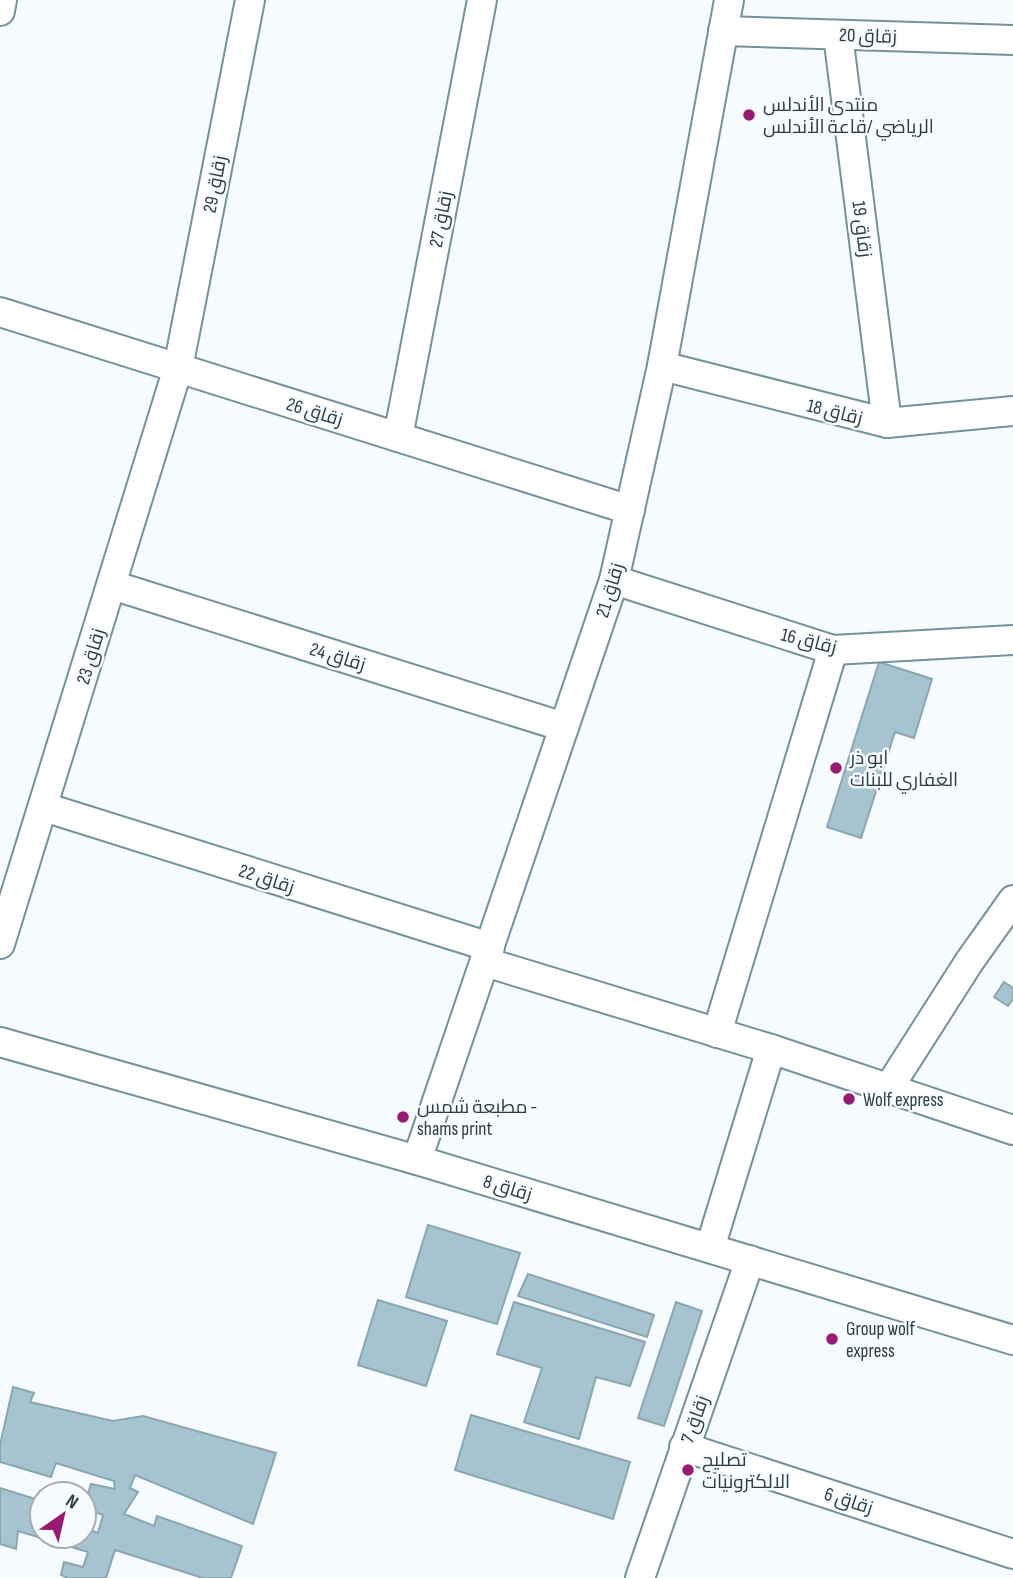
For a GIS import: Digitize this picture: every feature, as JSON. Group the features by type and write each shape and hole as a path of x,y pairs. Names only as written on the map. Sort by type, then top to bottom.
{"street":[{"path":"0,11 2,0"},
{"name":"زقاق 29","path":"178,368 250,0"},
{"name":"زقاق 27","path":"398,437 482,0"},
{"name":"زقاق 21","path":"417,1160 614,580 662,366 729,0"},
{"name":"زقاق 20","path":"723,31 1013,40"},
{"name":"زقاق 19","path":"838,35 887,423"},
{"name":"زقاق 26","path":"0,313 630,510"},
{"name":"زقاق 18","path":"662,366 887,423 1013,411"},
{"name":"زقاق 23","path":"0,944 178,368"},
{"name":"زقاق 16","path":"614,580 833,650 1013,640"},
{"name":"زقاق 24","path":"112,585 564,727"},
{"path":"717,1032 833,650"},
{"name":"زقاق 22","path":"44,807 1013,1130"},
{"path":"888,1089 1013,900"},
{"name":"زقاق 8","path":"0,1042 417,1160 1013,1340"},
{"path":"710,1248 771,1049"},
{"name":"زقاق 7","path":"640,1578 750,1260"},
{"name":"زقاق 6","path":"684,1447 1013,1554"}],"building":[{"path":"879,662 932,679 914,738 895,732 861,838 827,827"},
{"path":"1004,982 1013,988 1013,999 1008,1006 994,997"},
{"path":"428,1225 520,1253 497,1324 406,1297"},
{"path":"528,1274 654,1315 647,1337 518,1296"},
{"path":"378,1300 447,1321 426,1386 358,1365"},
{"path":"514,1302 645,1342 630,1386 596,1377 579,1439 524,1422 542,1368 497,1354"},
{"path":"676,1302 702,1311 664,1426 638,1418"},
{"path":"13,1387 34,1393 30,1402 113,1421 143,1416 276,1453 253,1524 135,1475 130,1488 138,1492 124,1514 154,1526 157,1516 242,1546 231,1578 203,1578 115,1550 106,1578 68,1578 61,1575 64,1562 83,1567 88,1552 81,1550 98,1550 98,1533 103,1515 98,1513 98,1485 115,1489 114,1481 56,1463 51,1477 0,1462 0,1445"},
{"path":"471,1415 630,1462 613,1519 455,1470"},
{"path":"0,1488 28,1497 28,1534 18,1531 16,1549 0,1544"}],"place":[{"name":"منتدى الأندلس الرياضي /قاعة الأندلس","path":"749,115"},
{"name":"ابو ذر الغفاري للبنات","path":"836,768"},
{"name":"Wolf express","path":"849,1099"},
{"name":"مطبعة شمس - shams print","path":"403,1117"},
{"name":"Group wolf express","path":"832,1339"},
{"name":"تصليح الالكترونيات","path":"688,1470"}]}
